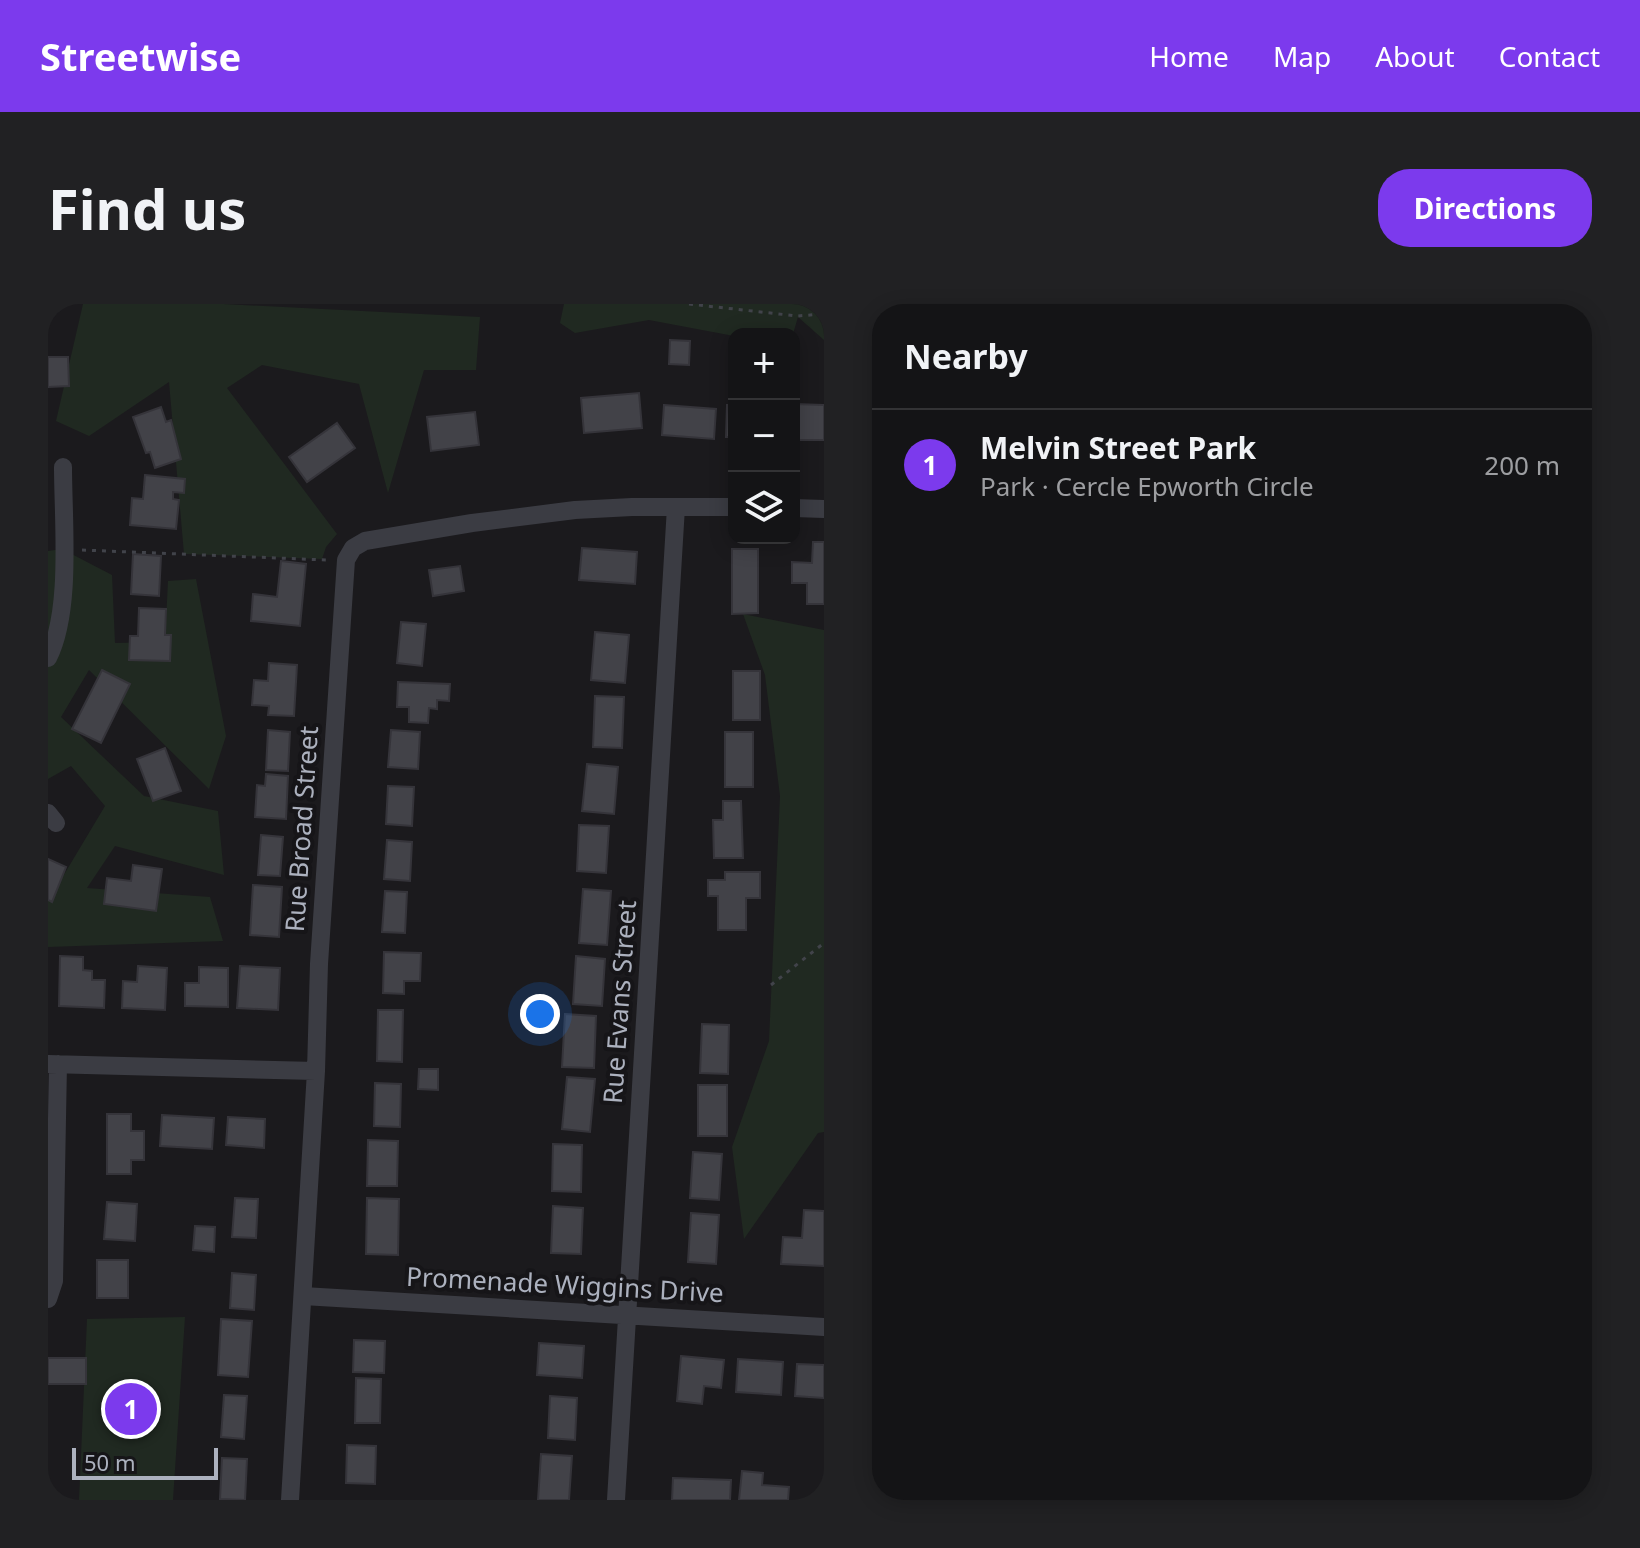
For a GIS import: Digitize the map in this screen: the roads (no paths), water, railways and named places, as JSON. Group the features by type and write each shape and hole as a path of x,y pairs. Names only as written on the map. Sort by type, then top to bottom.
{"street":[{"path":"48,658 55,644 62,613 63,467"},
{"path":"676,507 728,507"},
{"name":"Rue Broad Street","path":"290,1500 316,1071 319,964 346,560 353,548 381,536 575,510 676,507"},
{"name":"Rue Evans Street","path":"616,1500 676,507"},
{"path":"800,508 824,509"},
{"path":"48,1299 54,1281 53,1064 316,1071"},
{"name":"Promenade Wiggins Drive","path":"303,1296 824,1327"}],"place":[{"name":"Melvin Street Park","path":"131,1409"}]}
